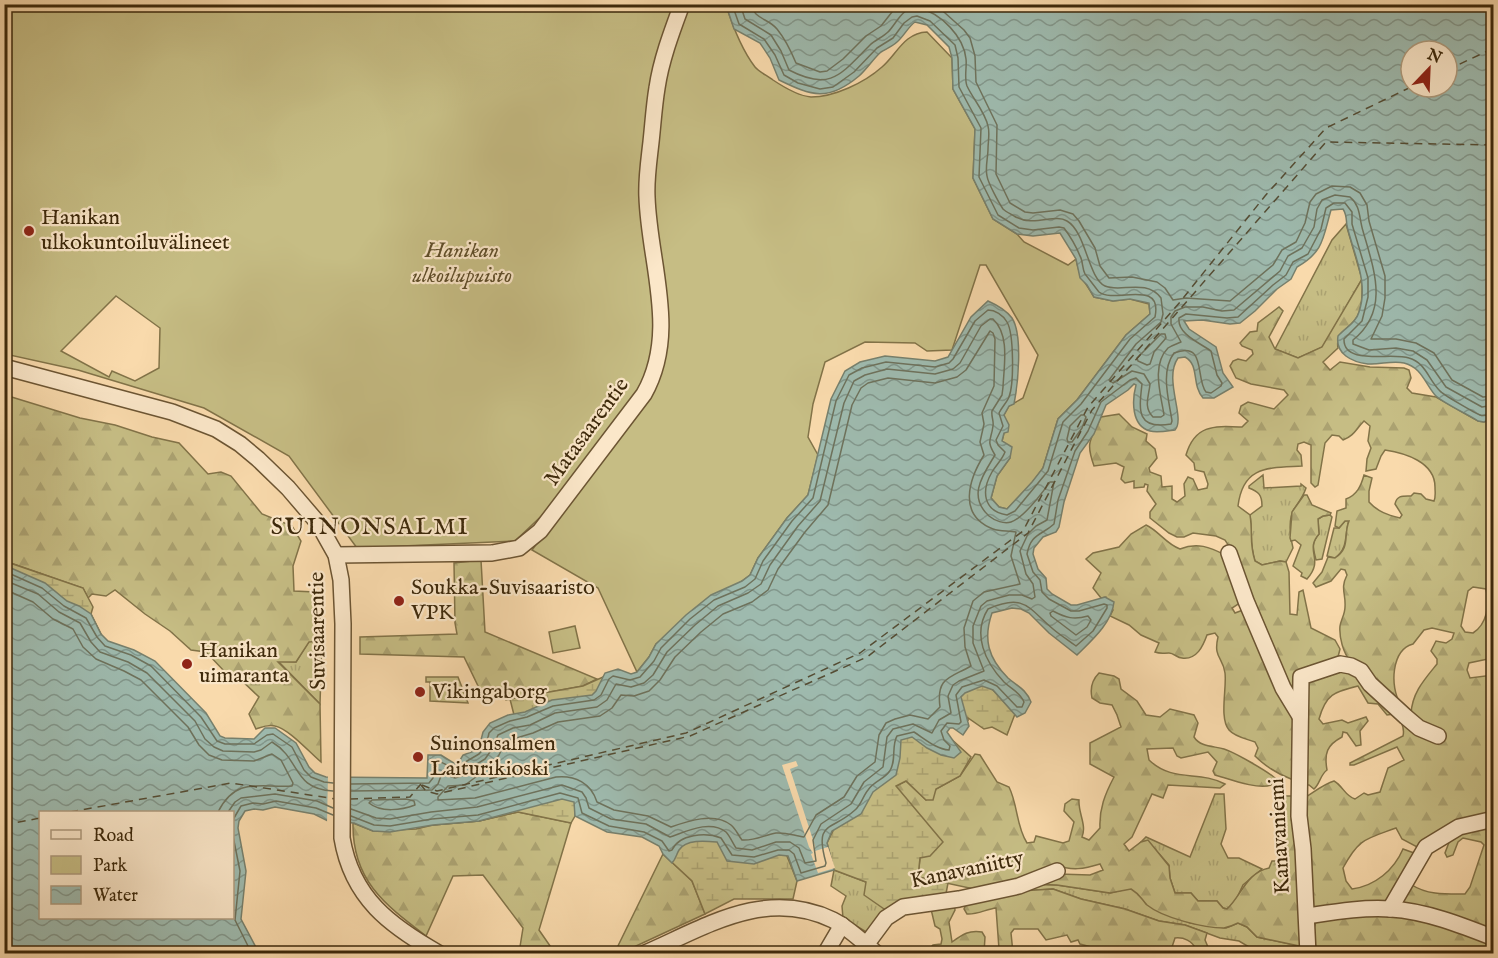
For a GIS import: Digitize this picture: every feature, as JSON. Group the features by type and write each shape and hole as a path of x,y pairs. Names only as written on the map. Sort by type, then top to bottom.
{"street":[{"name":"Matasaarentie","path":"336,555 492,553 519,548 540,531 644,394 656,365 661,327 659,289 647,197 648,176 657,86 682,4"},
{"name":"Suvisaarentie","path":"4,367 172,412 216,429 258,459 288,488 318,523 336,555 341,574 343,624 342,838 347,862 352,875 369,902 392,923 440,954"},
{"path":"1229,553 1246,601 1283,688 1300,716"},
{"name":"Kanavaniemi","path":"1308,954 1299,816 1301,677 1340,664 1351,666 1361,671 1370,684 1419,728 1438,736"},
{"path":"1390,909 1426,847 1459,827 1494,819"},
{"name":"Kanavaniitty","path":"872,949 886,918 903,907 959,899 1019,886 1057,871"},
{"path":"643,954 701,926 751,910 785,908 832,919 872,949"},
{"path":"1307,916 1335,911 1390,909 1434,917 1494,938"},
{"path":"825,954 842,925"}],"green space":[{"name":"Hanikan ulkoilupuisto","path":"5,4 726,5 734,28 755,67 786,88 811,97 829,95 858,84 882,67 912,36 927,32 952,58 953,89 975,129 973,178 993,219 1017,234 1024,242 1068,265 1076,259 1081,275 1094,297 1113,301 1130,299 1149,304 1150,314 1126,335 1077,400 1058,419 1043,468 1007,509 999,507 991,498 997,476 1010,458 1002,441 1004,415 1009,406 1023,398 1038,355 986,265 980,265 952,350 927,351 915,343 865,342 825,362 813,404 808,437 818,455 808,495 787,518 758,558 750,575 656,644 637,672 598,588 532,550 558,515 551,507 515,541 357,548 289,456 204,408 78,370 5,354","holes":["116,296 160,328 159,368 135,381 112,371 109,377 61,351"]},
{"path":"1346,224 1362,279 1323,347 1298,358 1275,349 1332,240"},
{"path":"1362,279 1359,313 1341,334 1338,348 1323,362 1330,370 1340,362 1370,367 1404,368 1409,370 1411,378 1407,388 1412,393 1436,397 1478,421 1484,422 1493,418 1493,524 1487,532 1493,551 1493,658 1469,663 1467,670 1470,678 1493,675 1493,815 1444,830 1417,847 1402,839 1396,828 1364,841 1343,868 1346,881 1352,889 1376,881 1383,876 1403,849 1414,853 1388,904 1312,910 1304,798 1334,781 1355,799 1364,793 1368,795 1380,792 1388,768 1404,760 1397,747 1350,765 1403,736 1402,724 1396,716 1387,715 1378,704 1368,703 1358,686 1332,695 1325,704 1319,719 1323,724 1342,720 1348,723 1366,717 1368,721 1360,731 1361,745 1356,746 1347,733 1343,732 1342,737 1328,750 1327,770 1316,787 1314,789 1309,785 1304,785 1307,683 1313,675 1351,662 1344,650 1340,630 1345,610 1344,588 1347,575 1345,570 1341,569 1331,581 1316,587 1313,583 1322,572 1328,557 1335,558 1343,550 1349,521 1345,521 1339,528 1335,526 1337,511 1346,508 1346,499 1358,490 1364,475 1372,478 1369,502 1383,513 1400,518 1402,515 1395,504 1403,496 1421,494 1426,499 1434,501 1434,478 1424,465 1410,456 1385,450 1376,469 1366,471 1371,448 1368,441 1370,426 1364,421 1347,438 1343,440 1339,436 1332,435 1325,443 1318,485 1315,487 1311,483 1311,445 1304,442 1298,444 1297,450 1301,455 1302,466 1260,471 1245,483 1238,506 1250,515 1255,561 1262,565 1286,562 1289,572 1290,614 1297,615 1299,592 1303,590 1311,628 1335,640 1340,649 1338,657 1308,672 1298,704 1235,555 1225,540 1216,536 1193,533 1177,537 1169,533 1150,518 1150,512 1156,504 1147,491 1148,485 1134,488 1134,481 1125,483 1121,479 1124,467 1116,463 1094,466 1090,446 1101,417 1119,414 1132,427 1147,434 1146,441 1155,449 1157,458 1149,468 1150,472 1161,476 1162,487 1172,486 1172,499 1177,502 1185,496 1184,484 1188,477 1193,479 1198,490 1207,488 1204,472 1195,470 1194,463 1186,455 1195,437 1215,427 1242,427 1248,421 1239,413 1241,406 1248,402 1274,409 1288,395 1284,390 1251,384 1236,378 1230,366 1233,361 1238,359 1246,361 1253,354 1252,350 1240,343 1250,332 1257,331 1258,323 1279,307 1283,311 1269,337 1275,349 1298,358 1322,347","holes":["1473,587 1486,589 1488,601 1482,625 1473,633 1465,632 1461,626 1468,591","1432,628 1454,633 1452,639 1446,643 1436,641 1431,651 1437,659 1437,664 1416,693 1411,714 1400,703 1397,696 1394,670 1400,654 1413,644 1424,630"]},
{"path":"5,395 80,418 179,443 208,474 221,472 231,476 262,514 292,526 301,541 293,566 294,591 315,592 322,641 309,642 296,662 278,662 320,704 321,762 281,728 270,725 256,729 249,714 259,697 240,679 225,672 206,652 191,650 170,631 115,590 106,596 92,594 88,598 83,588 5,561"},
{"path":"1263,475 1264,488 1301,486 1301,484 1306,488 1292,513 1290,528 1293,548 1286,562 1262,565 1255,561 1253,554 1250,515 1262,506 1261,499 1259,494 1249,486"},
{"path":"1304,495 1307,495 1312,505 1331,513 1318,519 1319,534 1313,545 1314,566 1307,579 1301,576 1302,573 1293,566 1301,545 1295,540 1291,541 1290,538 1292,512"},
{"path":"1330,515 1332,517 1322,559 1316,560 1313,546 1319,534 1318,519"},
{"path":"1349,520 1342,550 1335,558 1327,556 1334,528 1339,528"},
{"path":"1146,525 1180,549 1203,546 1225,555 1240,603 1232,608 1235,613 1243,610 1297,716 1293,777 1291,779 1263,763 1255,756 1258,748 1255,742 1234,734 1226,725 1224,718 1225,673 1217,653 1218,637 1215,633 1207,635 1201,648 1192,657 1180,658 1171,653 1155,652 1159,643 1110,616 1113,610 1106,597 1101,598 1093,588 1101,573 1086,559 1093,553 1119,547 1131,534"},
{"path":"481,560 485,632 597,679 583,686 506,700 502,688 482,694 464,657 360,654 360,637 457,634 454,563"},
{"path":"4,561 83,588 93,607 91,614 101,634 5,628"},
{"path":"575,626 580,648 553,653 549,632"},
{"path":"926,636 993,690 1015,714 1007,735 992,727 984,729 968,718 968,721"},
{"path":"309,641 322,641 320,704 278,661 296,662"},
{"path":"1099,673 1119,679 1121,689 1137,701 1146,715 1160,717 1170,709 1194,715 1198,723 1194,737 1197,740 1235,754 1275,778 1271,785 1265,786 1243,783 1215,775 1213,771 1217,762 1208,752 1181,758 1177,756 1173,748 1147,749 1149,760 1158,767 1177,774 1206,778 1225,784 1220,788 1168,785 1163,798 1152,794 1132,837 1124,844 1129,851 1148,840 1169,866 1175,893 1191,893 1198,901 1217,901 1227,909 1250,879 1269,868 1272,861 1283,861 1284,847 1279,845 1281,819 1275,817 1275,811 1281,798 1295,796 1304,947 1257,937 1247,927 1238,923 1216,928 1173,918 1154,910 1131,889 1110,893 1057,885 1030,884 1058,874 1090,875 1103,870 1100,864 1078,869 1056,865 1023,878 974,889 918,877 920,858 896,786 906,781 926,800 936,789 960,776 975,754 980,755 997,782 1009,787 1027,843 1034,842 1036,836 1063,843 1069,841 1074,822 1064,811 1065,804 1072,799 1079,800 1084,828 1082,837 1089,840 1100,828 1103,802 1114,777 1090,764 1090,743 1121,727 1112,705 1100,703 1092,698 1092,685"},
{"path":"426,677 458,677 468,703 430,701 430,682 426,682"},
{"path":"603,677 614,715 525,759 510,699 583,686"},
{"path":"947,732 949,737 971,757 960,776 936,789 933,800 926,800 906,781 896,786 943,842 930,856 920,858 918,877 948,883 945,899 887,911 864,895 866,882 834,870 827,843 878,740"},
{"path":"575,775 575,816 571,823 518,812 479,821 433,825"},
{"path":"661,783 770,814 797,881 793,899 734,899 705,914 692,881 663,854"},
{"path":"1215,794 1224,794 1226,829 1221,844 1228,858 1239,858 1262,869 1243,885 1235,902 1227,909 1217,901 1198,901 1191,893 1175,893 1169,865 1148,841 1141,842 1146,837 1190,857"},
{"path":"518,812 571,823 539,930 555,953 519,953 523,928 483,875 453,876 426,936 397,913 373,889 358,860 353,823 373,831 416,829 433,825 479,821"},
{"path":"1493,822 1493,932 1402,903 1412,885 1431,892 1465,894 1470,887 1484,845 1481,842 1463,838 1458,842 1453,855 1447,857 1445,853 1451,837"},
{"path":"663,854 692,881 705,914 621,953 614,954"},
{"path":"834,870 866,882 887,911 868,933 843,918 842,906 846,896 831,886"},
{"path":"1030,884 1057,885 1110,893 1131,888 1141,895 1146,904 1190,923 1226,928 1238,923 1247,927 1257,937 1304,947 1304,953 1280,951 1272,953 1271,951 1259,953 1239,941 1220,938 1185,925 1159,921 1053,889 1006,892"},
{"path":"1053,889 1081,899 1125,909 1159,921 1185,925 1207,933 1206,953 1195,953 1196,949 1187,940 1175,938 1170,953 1090,953 1088,950 1095,948 1080,944 1078,940 1071,942 1067,935 1046,940 1038,929 1014,929 1011,933 1013,953 1003,953 999,949 996,908 970,914 967,914 964,909 966,904 1006,892"},
{"path":"954,902 955,910 949,922 952,942 966,933 982,932 985,937 984,953 925,954 933,945 941,944 942,939 940,929 935,926 930,905"},
{"path":"1387,913 1439,925 1493,945 1494,953 1318,954 1313,937 1317,920"}],"water":[{"path":"726,5 1493,5 1493,418 1484,422 1478,421 1443,401 1435,395 1419,372 1410,365 1400,362 1362,363 1342,352 1339,348 1338,336 1358,316 1362,290 1345,213 1343,209 1331,210 1324,236 1313,256 1297,267 1291,279 1240,323 1184,321 1189,329 1216,347 1223,373 1233,387 1214,398 1203,398 1199,393 1190,360 1185,357 1178,358 1174,367 1173,387 1178,417 1175,430 1153,432 1139,424 1134,412 1136,385 1134,384 1106,405 1094,434 1080,453 1064,502 1059,527 1056,532 1043,537 1034,548 1033,554 1038,569 1046,578 1047,589 1052,594 1071,605 1105,597 1114,602 1109,617 1100,631 1077,655 1049,633 1029,613 1021,609 1012,608 992,613 988,631 989,648 1001,671 1029,698 1031,702 1025,713 1017,717 993,690 982,686 961,697 969,726 963,735 953,728 947,732 961,752 954,758 927,748 912,737 901,740 896,775 873,792 861,814 832,831 827,843 834,870 797,881 788,856 779,855 754,864 727,861 717,842 707,841 691,842 682,846 672,863 659,846 642,837 607,832 575,816 574,802 562,799 479,821 390,832 373,831 354,823 328,821 314,814 275,807 263,810 254,809 245,811 238,828 246,871 241,919 259,953 5,953 4,565 45,583 67,601 91,614 101,634 108,641 134,650 155,661 206,713 220,736 254,739 265,728 275,728 296,743 309,767 315,773 326,777 427,778 428,755 441,755 457,765 463,755 474,751 480,744 483,732 490,723 508,715 525,712 552,700 592,695 605,673 618,669 631,674 637,672 656,644 686,615 711,595 750,575 758,558 787,518 808,495 831,399 845,371 860,362 885,356 935,361 948,357 971,317 988,301 1001,308 1012,318 1019,347 1014,404 1009,406 1004,415 1009,425 1008,432 1004,433 1002,441 1012,447 1010,458 997,476 991,498 999,507 1007,509 1032,482 1043,468 1058,419 1077,400 1126,335 1150,314 1149,303 1130,299 1113,301 1094,297 1080,278 1076,259 1060,233 1033,236 1017,234 993,219 973,178 975,129 953,89 952,58 949,47 927,25 915,22 897,42 881,52 862,73 848,84 829,93 811,93 779,80 770,58 760,43 734,29"}],"pier":[{"path":"796,761 798,766 790,769 815,851 828,847 835,868 818,873 782,765"},
{"path":"328,774 349,774 348,825 327,824"}],"ferry route":[{"path":"1459,64 1494,48"},
{"path":"422,785 437,791 686,733 860,653 1023,531 1088,407 1180,302 1265,196 1326,128 1399,93"},
{"path":"420,784 426,791 437,794 690,736 867,657 1028,533 1092,410 1326,142 1494,145"},
{"path":"76,811 231,783 336,799"},
{"path":"350,799 410,797 420,785"},
{"path":"4,825 39,818"}],"place":[{"name":"Hanikan ulkokuntoiluvälineet","path":"29,231"},
{"name":"Soukka-Suvisaaristo VPK","path":"399,601"},
{"name":"Hanikan uimaranta","path":"187,664"},
{"name":"Vikingaborg","path":"420,692"},
{"name":"Suinonsalmen Laiturikioski","path":"418,757"}],"district":[{"name":"SUINONSALMI","path":"370,527"}]}
